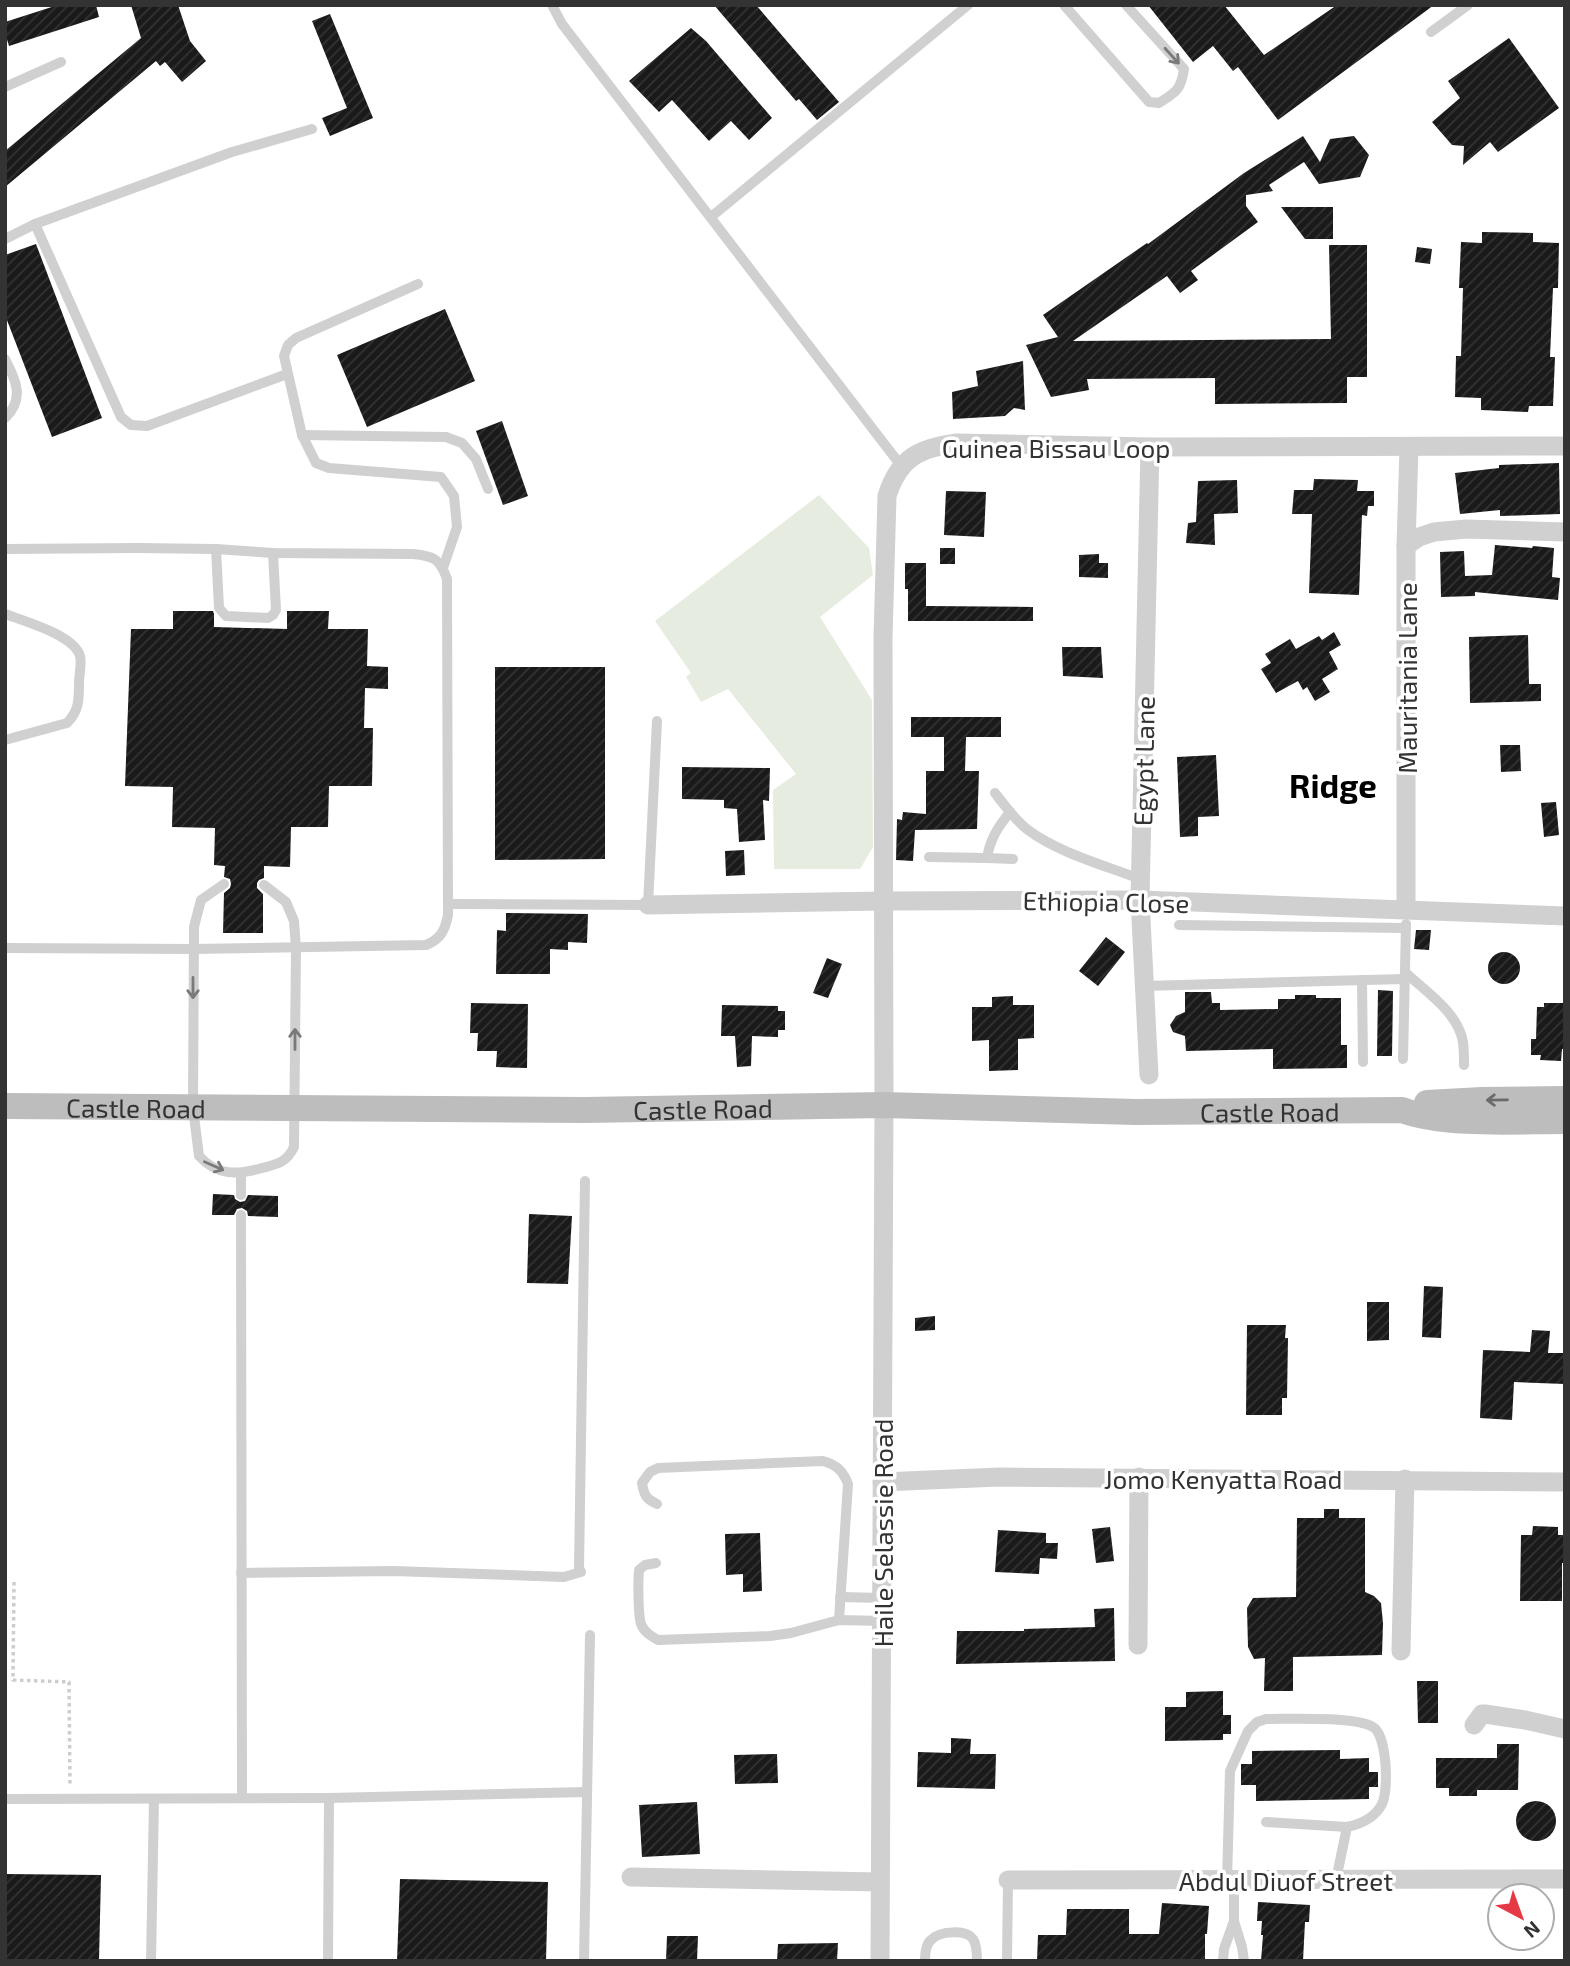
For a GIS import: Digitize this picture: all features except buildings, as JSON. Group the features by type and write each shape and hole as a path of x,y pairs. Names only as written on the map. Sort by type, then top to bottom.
{"main road":[{"name":"Castle Road","path":"5,1106 585,1110 884,1105 1136,1112 1402,1110 1426,1103 1565,1099"},
{"name":"Castle Road","path":"1402,1110 1421,1117 1481,1121 1565,1121"}],"street":[{"name":"Guinea Bissau Loop","path":"884,1105 883,638 887,496 892,481 915,454 933,446 957,443 1150,447 1565,446"},
{"name":"Egypt Lane","path":"1149,1076 1140,879 1150,447"},
{"name":"Mauritania Lane","path":"1406,919 1406,547 1409,447"},
{"path":"1406,547 1419,537 1434,532 1466,529 1565,531"},
{"name":"Ethiopia Close","path":"648,905 1140,900 1406,919 1565,916"},
{"name":"Haile Selassie Road","path":"880,1961 884,1105"},
{"name":"Jomo Kenyatta Road","path":"882,1482 999,1476 1565,1482"},
{"path":"1139,1477 1139,1645"},
{"path":"1401,1651 1405,1479"},
{"path":"1474,1725 1485,1714 1565,1729"},
{"path":"631,1877 880,1882"},
{"name":"Abdul Diuof Street","path":"1008,1880 1565,1880"}],"lane":[{"path":"552,5 562,24 902,467"},
{"path":"712,217 968,5"},
{"path":"1064,5 1149,102 1159,103 1182,85 1184,69 1126,5"},
{"path":"1431,32 1468,5"},
{"path":"5,87 61,62"},
{"path":"5,239 35,224 232,152 312,129"},
{"path":"35,224 121,417 131,425 148,426 287,374"},
{"path":"418,284 296,338 288,345 284,356 302,435 316,463 329,468 441,477 454,496 457,527 443,568"},
{"path":"5,359 13,376 18,399 13,411 5,418"},
{"path":"302,435 446,437 462,443 476,459 488,489"},
{"path":"5,550 138,548 216,549 273,554 413,554 430,555 438,561 447,579 448,904 446,927 442,935 435,942 426,945 193,949 5,948"},
{"path":"216,549 219,608 226,616 268,618 274,615 273,554"},
{"path":"5,614 64,638 80,655 78,706 73,716 66,723 5,740"},
{"path":"448,904 648,905 657,721"},
{"path":"995,793 1027,830 1056,846 1140,879"},
{"path":"987,858 989,844 997,828 1010,812"},
{"path":"929,857 1013,859"},
{"path":"224,884 201,901 194,927 192,1108 199,1156 204,1163 215,1169 241,1174 282,1163 294,1147 296,948 293,921 286,902 264,884"},
{"path":"1179,925 1406,919 1403,1059"},
{"path":"1144,986 1362,980 1405,976 1444,1009 1455,1023 1462,1039 1464,1065"},
{"path":"1362,980 1363,1062"},
{"path":"241,1174 241,1195"},
{"path":"241,1573 394,1571 564,1577 580,1572 585,1181"},
{"path":"241,1215 242,1798"},
{"path":"657,1504 644,1494 642,1483 650,1472 658,1468 823,1461 833,1464 844,1473 848,1484 839,1620"},
{"path":"656,1563 645,1565 639,1570 638,1579 641,1625 649,1635 659,1640 771,1636 839,1620 882,1621"},
{"path":"840,1597 882,1598"},
{"path":"584,1961 590,1635"},
{"path":"1244,1961 1234,1921 1230,1881 1230,1771 1248,1731 1257,1722 1266,1719 1356,1721 1377,1729 1387,1770 1383,1803 1371,1817 1360,1824 1347,1826 1266,1822"},
{"path":"5,1799 329,1798 587,1792"},
{"path":"328,1961 329,1798"},
{"path":"151,1961 154,1799"},
{"path":"1336,1881 1347,1826"},
{"path":"1007,1961 1008,1880"},
{"path":"1223,1961 1224,1949 1234,1921"},
{"path":"925,1961 925,1952 931,1940 943,1934 963,1933 972,1939 977,1961"}],"path":[{"path":"13,1680 15,1582"},
{"path":"5,1680 69,1682 70,1799"}],"shaded area":[{"path":"819,495 869,548 873,575 820,617 872,700 873,847 860,869 774,869 773,790 796,774 728,689 701,702 686,677 691,673 655,621"}],"district":[{"name":"Ridge","path":"1333,785"}]}
